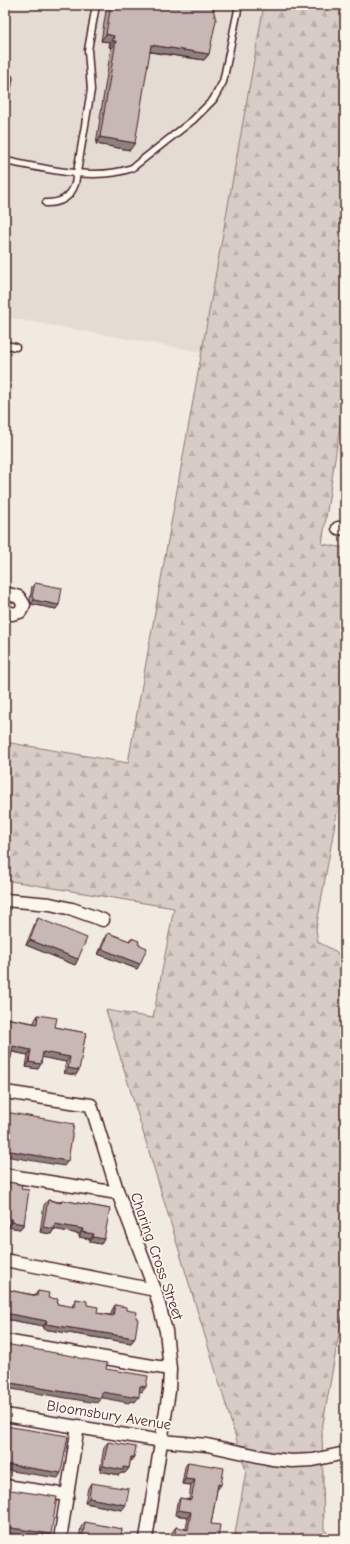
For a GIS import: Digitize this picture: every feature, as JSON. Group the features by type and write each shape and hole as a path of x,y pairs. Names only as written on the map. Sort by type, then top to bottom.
{"street":[{"path":"5,593 19,597 24,605 20,612 12,614 5,610"},
{"path":"5,900 50,904 72,909 102,920"},
{"name":"Charing Cross Street","path":"5,1092 91,1105 118,1193 155,1290 166,1331 170,1370 169,1391 162,1441 146,1539"},
{"path":"5,1175 118,1193"},
{"path":"5,1260 155,1290"},
{"path":"5,1341 170,1370"},
{"name":"Bloomsbury Avenue","path":"5,1414 162,1441 208,1445 292,1461 313,1460 345,1453"},
{"path":"60,1539 78,1426"},
{"path":"5,1486 68,1495"}],"lane":[{"path":"46,203 59,202 70,195 78,173 91,90 88,50 96,5"},
{"path":"5,161 78,173 110,173 132,168 193,120 213,100 223,82 238,5"},
{"path":"5,103 9,78"},
{"path":"5,345 16,347"}],"shaded area":[{"path":"5,5 264,5 202,352 5,317"}],"green space":[{"path":"264,5 345,5 345,393 322,544 345,548 345,768 316,929 318,942 337,952 345,974 345,1300 322,1429 324,1529 333,1539 234,1539 246,1471 106,1010 153,1018 174,908 5,880 5,742 128,763"}],"building":[{"path":"111,5 212,5 216,20 209,54 151,45 135,143 100,137 116,41 113,41 114,36 106,34"},
{"path":"35,583 62,588 59,605 34,600 32,596"},
{"path":"38,918 87,938 78,959 30,940"},
{"path":"108,933 130,941 131,938 139,941 138,944 147,948 140,964 102,949"},
{"path":"38,1015 57,1018 55,1027 86,1033 79,1070 68,1068 70,1057 43,1052 41,1064 29,1062 31,1050 13,1046 11,1058 5,1057 5,1018 37,1024"},
{"path":"5,1112 74,1124 68,1161 5,1150"},
{"path":"9,1182 22,1185 21,1189 29,1190 24,1224 12,1222 12,1220 5,1218 5,1204"},
{"path":"48,1200 61,1203 62,1200 110,1209 104,1239 93,1237 94,1234 82,1232 83,1229 55,1224 54,1229 43,1227"},
{"path":"5,1286 9,1287 9,1290 37,1296 38,1291 49,1293 48,1298 58,1299 57,1304 75,1307 76,1299 87,1301 87,1305 98,1307 97,1313 113,1316 115,1305 126,1307 126,1310 137,1312 136,1318 138,1319 135,1338 46,1324 47,1321 5,1313"},
{"path":"5,1344 107,1363 106,1369 148,1376 146,1387 140,1386 139,1397 102,1392 101,1398 5,1382"},
{"path":"5,1426 68,1436 61,1473 5,1464"},
{"path":"108,1442 136,1447 134,1457 131,1457 129,1468 123,1467 123,1470 103,1466"},
{"path":"188,1462 224,1468 221,1485 218,1484 211,1524 220,1525 218,1539 174,1538 176,1527 188,1530 191,1512 178,1510 180,1498 191,1500 195,1480 185,1479"},
{"path":"91,1483 129,1489 126,1505 89,1498"},
{"path":"5,1489 57,1497 51,1534 5,1527"},
{"path":"85,1522 122,1529 121,1539 82,1539"}]}
